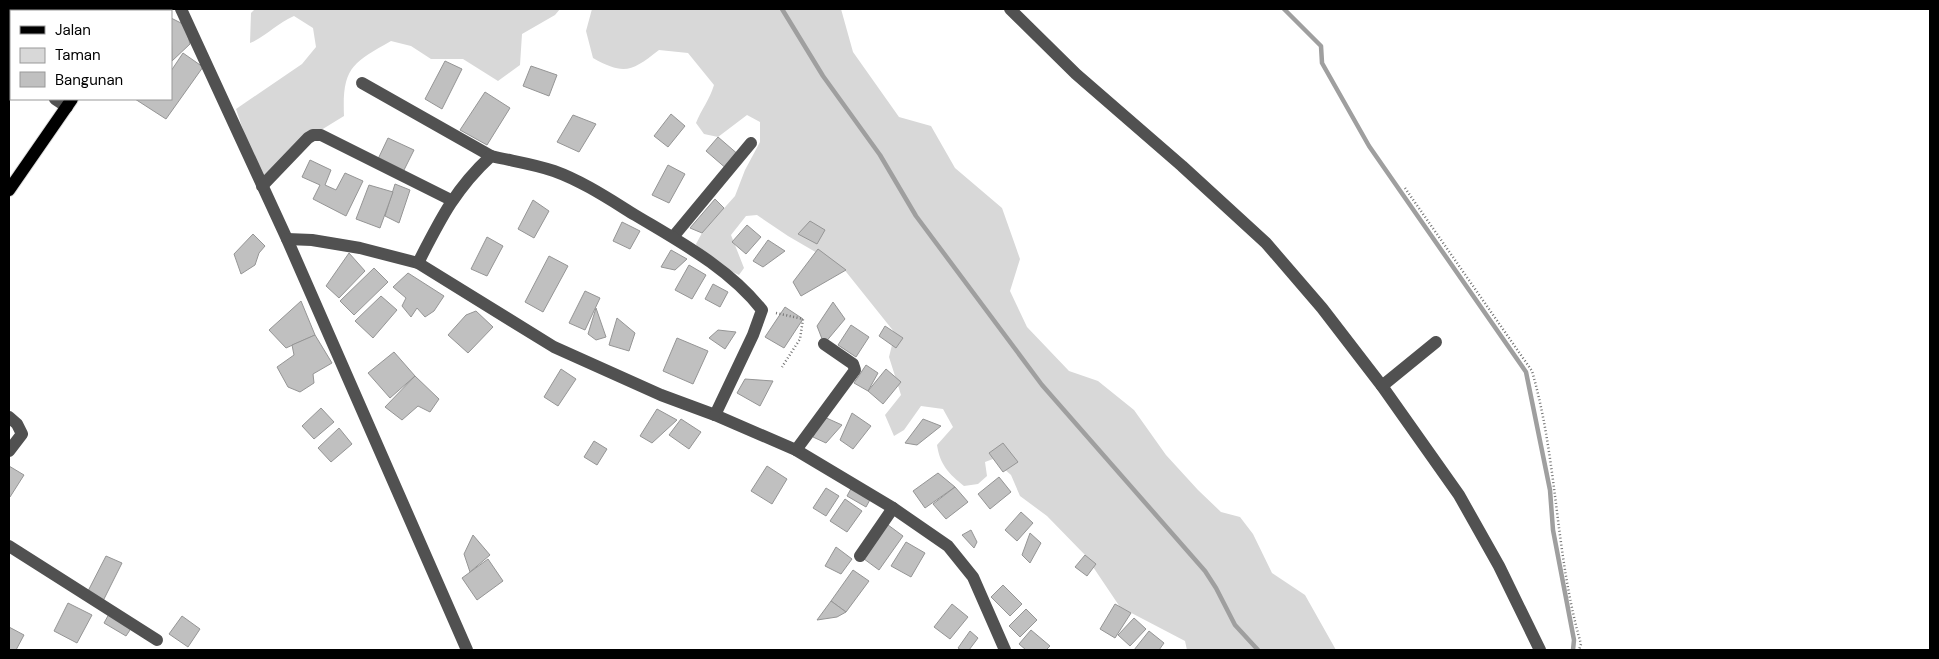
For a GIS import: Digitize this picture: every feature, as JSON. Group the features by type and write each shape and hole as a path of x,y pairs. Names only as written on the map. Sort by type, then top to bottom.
{"main road":[{"path":"9,190 70,103"}],"street":[{"path":"181,9 287,239 467,650"},
{"path":"1010,9 1076,74 1182,166 1266,243 1322,308 1382,386 1459,495 1499,566 1540,650"},
{"path":"362,83 491,156 554,171 595,191 673,237 724,273 753,299 762,310 753,335 715,416"},
{"path":"262,186 308,138 313,135 321,135 451,200"},
{"path":"673,237 750,143"},
{"path":"418,263 451,200 477,169 491,156"},
{"path":"287,239 312,240 360,248 418,263 554,347 661,395 796,450 893,508 948,546 973,577 1005,650"},
{"path":"1382,386 1436,342"},
{"path":"796,450 854,370 853,364 824,344"},
{"path":"9,417 17,424 22,434 9,452"},
{"path":"860,556 893,508"},
{"path":"9,546 157,640"}],"path":[{"path":"1405,188 1532,371 1539,397 1556,491 1559,537 1581,644 1579,650"},
{"path":"762,310 803,319 800,339 782,367"}],"green space":[{"path":"255,9 560,9 555,15 522,34 520,65 498,81 463,59 431,59 411,46 391,41 367,55 352,69 345,87 344,116 313,135 260,180 236,109 302,64 316,47 313,28 294,16 250,43 251,13"},
{"path":"592,9 841,9 853,52 899,117 931,126 955,168 1002,208 1020,259 1010,291 1027,327 1069,371 1098,381 1134,410 1166,455 1198,490 1221,512 1240,517 1253,534 1272,573 1305,595 1336,650 1187,650 1185,641 1120,607 1085,555 1047,516 1020,496 1011,475 993,459 985,462 987,476 978,484 964,486 954,477 943,464 938,452 937,445 953,427 943,409 921,406 904,430 894,436 885,415 901,395 889,357 895,333 843,268 788,236 757,215 746,216 731,235 744,268 739,275 703,258 696,244 702,233 735,196 745,170 760,142 760,122 747,115 718,137 704,134 696,123 714,85 688,53 659,50 642,63 628,69 604,64 593,58 586,31"}],"building":[{"path":"172,18 185,25 190,44 172,61"},
{"path":"183,53 203,67 166,119 137,100 172,100 172,70"},
{"path":"445,61 462,69 442,109 425,99"},
{"path":"531,66 557,75 549,96 523,86"},
{"path":"485,92 510,108 487,145 460,130"},
{"path":"671,114 685,126 668,147 654,136"},
{"path":"573,115 596,124 579,152 557,142"},
{"path":"718,137 740,156 728,170 706,151"},
{"path":"388,138 414,150 403,172 378,159"},
{"path":"310,160 331,170 325,185 336,190 345,173 363,181 346,216 313,199 320,185 302,177"},
{"path":"668,165 685,174 669,203 652,195"},
{"path":"395,184 410,190 399,223 385,216"},
{"path":"369,185 393,192 380,228 356,219"},
{"path":"715,199 724,208 702,233 690,228"},
{"path":"533,200 549,211 534,238 518,229"},
{"path":"810,221 825,230 817,244 798,234"},
{"path":"622,222 640,231 630,249 613,241"},
{"path":"747,225 761,237 746,254 732,242"},
{"path":"253,234 265,246 259,253 255,265 241,274 234,254"},
{"path":"487,237 503,246 487,276 471,269"},
{"path":"768,240 785,251 763,267 753,261"},
{"path":"818,249 846,270 801,296 793,282"},
{"path":"671,250 687,259 675,270 661,267"},
{"path":"349,253 365,271 339,298 326,286"},
{"path":"549,256 568,266 543,312 525,302"},
{"path":"689,265 706,275 692,299 675,290"},
{"path":"374,268 388,282 354,315 340,301"},
{"path":"408,273 444,296 434,311 425,317 417,308 411,317 402,306 406,298 393,287"},
{"path":"713,284 728,292 720,307 705,299"},
{"path":"585,291 600,298 585,330 569,323"},
{"path":"381,296 397,310 373,338 355,321"},
{"path":"301,301 315,335 286,348 269,330"},
{"path":"833,302 845,319 824,344 817,326"},
{"path":"785,307 803,319 784,348 765,337"},
{"path":"596,308 606,337 596,340 588,334"},
{"path":"476,311 493,327 468,353 448,335 466,315"},
{"path":"617,318 635,333 629,351 609,345"},
{"path":"851,325 869,337 856,357 838,345"},
{"path":"885,326 903,338 896,348 879,336"},
{"path":"718,330 736,332 725,349 709,338"},
{"path":"315,335 332,363 313,374 314,383 300,392 288,387 277,367 294,355 292,345"},
{"path":"677,338 708,351 693,384 663,371"},
{"path":"394,352 415,376 390,398 368,373"},
{"path":"866,365 878,373 868,391 854,383"},
{"path":"561,369 576,379 558,406 544,397"},
{"path":"886,369 901,382 883,404 868,391"},
{"path":"415,376 439,399 430,412 418,406 402,420 385,407"},
{"path":"745,379 773,381 760,406 737,393"},
{"path":"321,408 334,422 314,439 302,426"},
{"path":"657,409 677,420 652,443 640,436"},
{"path":"852,413 871,426 853,449 840,440"},
{"path":"822,416 842,425 826,443 813,437"},
{"path":"681,419 701,432 689,449 669,435"},
{"path":"923,419 941,426 917,445 905,443"},
{"path":"339,428 352,444 331,462 318,448"},
{"path":"594,441 607,449 597,465 584,457"},
{"path":"1003,443 1018,462 1003,472 989,453"},
{"path":"9,466 24,475 10,497 9,497"},
{"path":"767,466 787,479 772,504 751,491"},
{"path":"938,473 955,487 925,508 913,491"},
{"path":"999,477 1011,492 990,509 978,494"},
{"path":"853,485 872,496 866,507 847,496"},
{"path":"955,487 968,502 946,519 933,504"},
{"path":"826,488 839,496 826,516 813,508"},
{"path":"845,499 862,511 847,532 830,521"},
{"path":"1021,512 1033,523 1017,541 1005,530"},
{"path":"884,522 903,536 879,570 860,556"},
{"path":"971,530 977,542 974,548 962,535"},
{"path":"1030,533 1041,543 1030,563 1022,555"},
{"path":"473,535 490,555 470,572 464,554"},
{"path":"906,542 925,553 911,577 891,566"},
{"path":"836,547 852,559 841,574 825,566"},
{"path":"1085,555 1096,564 1087,576 1075,567"},
{"path":"106,556 122,563 103,601 87,593"},
{"path":"488,559 503,581 477,600 462,578"},
{"path":"853,570 869,581 846,612 831,601"},
{"path":"1003,585 1022,604 1010,616 991,597"},
{"path":"831,601 846,612 837,617 817,620"},
{"path":"68,603 92,615 77,643 54,631"},
{"path":"952,604 968,617 950,639 934,627"},
{"path":"1115,604 1131,613 1115,638 1100,629"},
{"path":"1026,609 1037,620 1020,637 1009,626"},
{"path":"109,614 132,627 126,636 104,623"},
{"path":"182,616 200,629 188,647 169,634"},
{"path":"1134,618 1146,629 1130,646 1118,635"},
{"path":"9,627 24,635 16,650 9,650"},
{"path":"1031,630 1050,646 1046,650 1026,650 1019,644"},
{"path":"970,631 978,638 969,650 961,650 958,648"},
{"path":"1149,631 1164,643 1159,650 1134,650"}],"waterway":[{"path":"782,9 823,76 880,155 916,216 1042,385 1205,571 1235,625 1258,650"},
{"path":"1284,9 1321,46 1322,63 1369,146 1526,372 1550,490 1553,530 1574,640 1573,650"}]}
